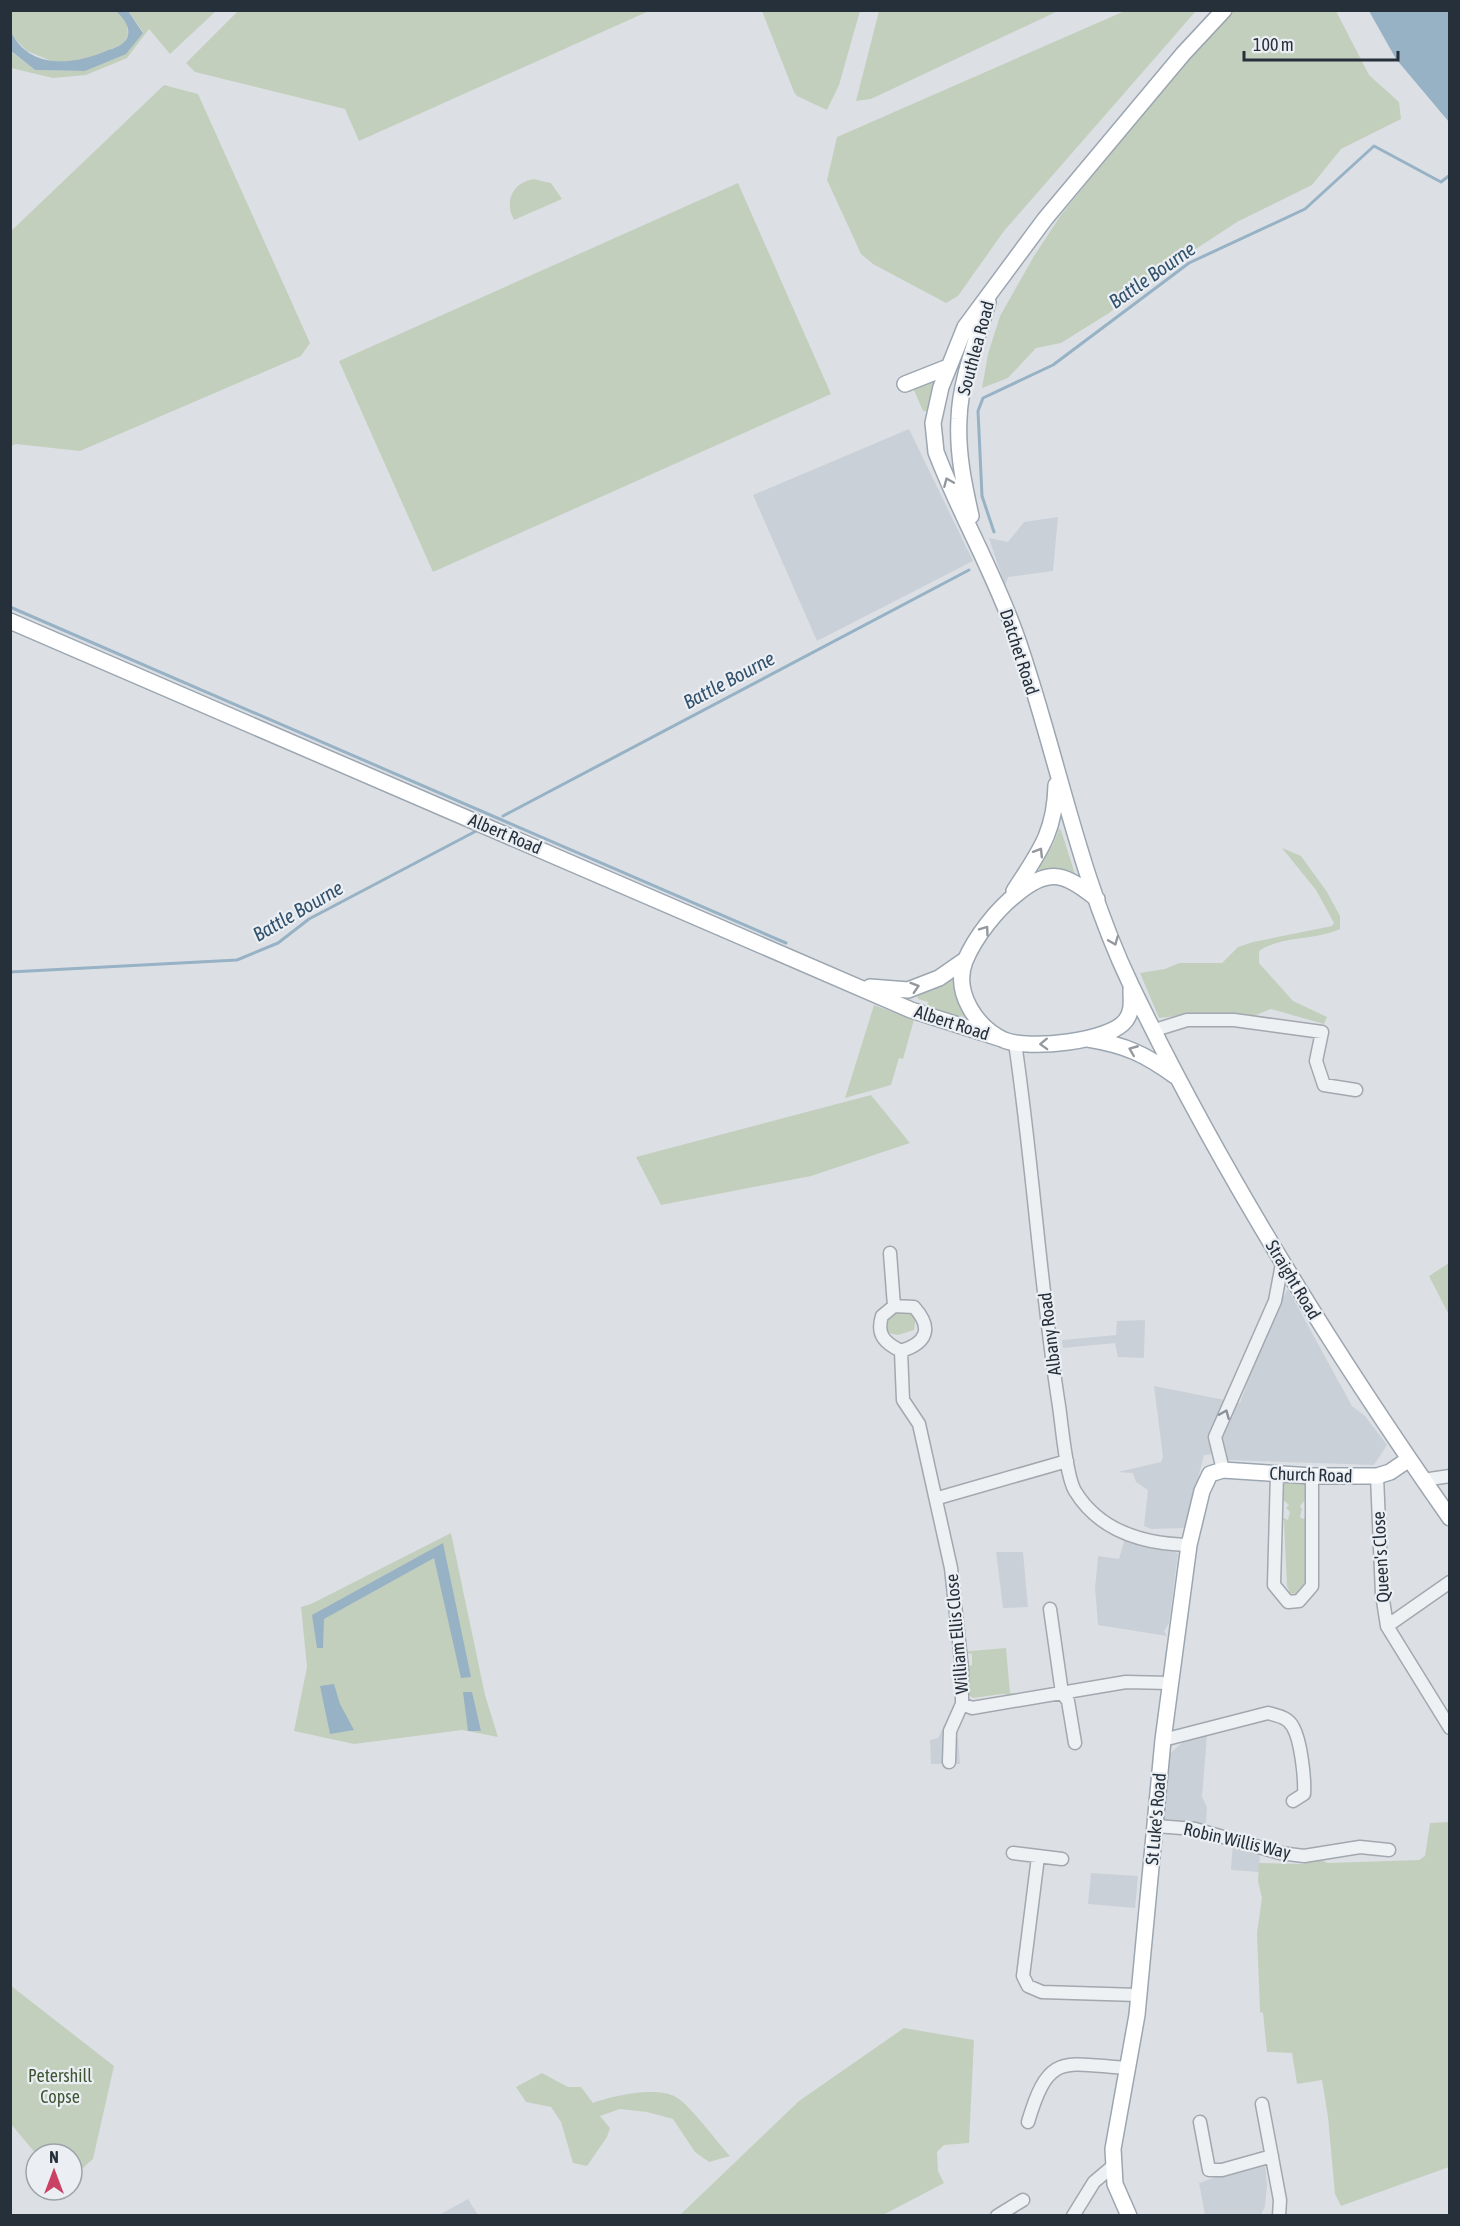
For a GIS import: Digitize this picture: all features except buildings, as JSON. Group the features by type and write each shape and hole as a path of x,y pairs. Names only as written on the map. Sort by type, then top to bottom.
{"main road":[{"name":"Southlea Road","path":"974,534 948,484 936,452 933,423 948,366 965,327 1071,187 1183,54 1224,10"},
{"name":"Southlea Road","path":"974,534 962,473 958,419 966,374 993,288"},
{"path":"905,384 948,366"},
{"path":"933,423 958,419"},
{"name":"Datchet Road","path":"974,534 1017,638 1056,772 1097,899"},
{"name":"Albert Road","path":"10,621 911,1010 1009,1041"},
{"name":"Datchet Road","path":"1007,901 1046,840 1052,824 1056,772"},
{"path":"1053,876 1073,881 1097,899 1130,983 1132,1007 1125,1022 1086,1039 1046,1045 1009,1041 980,1023 971,1012 966,999 962,974 965,960 984,930 1007,901 1038,879 1053,876"},
{"path":"858,986 908,990 939,978 965,960"},
{"name":"Straight Road","path":"1130,983 1155,1030 1175,1076 1282,1264 1449,1518"},
{"path":"1086,1039 1117,1044 1148,1056 1175,1076"},
{"name":"Church Road","path":"1216,1472 1377,1476 1390,1472 1409,1459"},
{"name":"St Luke's Road","path":"1129,2216 1115,2184 1113,2149 1128,2068 1138,1995 1163,1740 1182,1614 1189,1545 1202,1491 1216,1472"}],"street":[{"path":"1155,1030 1187,1020 1234,1020 1322,1032 1316,1061 1324,1084 1356,1090"},
{"name":"Albany Road","path":"1009,1041 1056,1392 1073,1488 1084,1505 1131,1538 1165,1544 1189,1545"},
{"path":"890,1253 894,1306"},
{"path":"1216,1472 1219,1462 1215,1437 1275,1301 1282,1264"},
{"path":"894,1306 914,1307 924,1318 924,1336 916,1346 901,1351 886,1343 880,1332 882,1316 894,1306"},
{"name":"William Ellis Close","path":"901,1351 903,1400 919,1424 938,1498 951,1568 962,1669 962,1704 972,1708 1126,1682 1170,1683"},
{"path":"938,1498 1067,1461"},
{"path":"1277,1474 1274,1585 1288,1602 1299,1601 1307,1595 1312,1586 1312,1476"},
{"name":"Queen's Close","path":"1377,1476 1382,1594 1387,1626 1449,1728"},
{"path":"1422,1480 1449,1476"},
{"path":"1387,1626 1449,1582"},
{"path":"1050,1609 1062,1692 1068,1701 1075,1743"},
{"path":"950,1762 950,1731 962,1704"},
{"path":"1163,1740 1268,1713 1284,1717 1293,1726 1305,1780 1304,1794 1293,1801"},
{"name":"Robin Willis Way","path":"1156,1826 1195,1829 1280,1853 1304,1856 1360,1847 1389,1850"},
{"path":"1013,1853 1062,1859"},
{"path":"1038,1857 1023,1976 1028,1986 1042,1992 1138,1995"},
{"path":"1028,2122 1045,2076 1058,2066 1128,2068"},
{"path":"1262,2104 1280,2200 1279,2216"},
{"path":"1200,2122 1209,2170 1222,2170 1272,2156"},
{"path":"1073,2216 1094,2182 1113,2166"},
{"path":"997,2216 1023,2200"}],"shaded area":[{"path":"909,429 973,561 817,641 753,495"},
{"path":"1058,517 1053,571 1008,577 1005,586 989,538 1008,542 1024,522"},
{"path":"1288,1289 1352,1406 1365,1416 1387,1445 1374,1465 1228,1460 1221,1453 1204,1455 1185,1528 1151,1529 1144,1526 1148,1490 1136,1482 1133,1473 1118,1472 1161,1462 1163,1457 1154,1386 1240,1403 1269,1321"},
{"path":"1145,1320 1144,1358 1118,1357 1115,1343 1063,1348 1062,1340 1116,1335 1117,1321"},
{"path":"1125,1538 1142,1545 1178,1553 1169,1623 1164,1631 1167,1636 1098,1625 1095,1588 1098,1556 1119,1559"},
{"path":"996,1552 1023,1552 1028,1607 1003,1608"},
{"path":"953,1706 960,1714 951,1738 958,1738 960,1764 931,1764 930,1740 938,1738"},
{"path":"1207,1735 1202,1797 1207,1807 1206,1823 1201,1827 1160,1821 1157,1811 1164,1809 1166,1757 1183,1742"},
{"path":"1233,1842 1260,1850 1259,1872 1231,1870"},
{"path":"1091,1873 1138,1876 1135,1908 1088,1904"},
{"path":"1257,2163 1265,2163 1267,2185 1265,2206 1261,2215 1205,2215 1199,2183"},
{"path":"468,2199 478,2215 439,2215"}],"green space":[{"path":"116,10 127,22 128,35 123,44 81,62 56,63 27,51 11,32 11,11"},
{"path":"1055,10 1056,12 871,99 856,101 879,11"},
{"path":"1127,10 1196,11 1004,231 958,296 946,303 873,264 861,254 827,180 837,137"},
{"path":"1235,10 1336,11 1369,75 1399,102 1401,119 1341,149 1312,185 1237,222 1156,275 1109,313 1061,343 1036,348 1008,378 982,388 988,354 1000,316 1034,256 1061,215 1180,68"},
{"path":"128,11 216,11 170,54 149,29 127,58 86,75 53,78 11,68 10,51 35,70 85,71 143,32"},
{"path":"238,11 649,11 359,141 345,109 195,72 186,63"},
{"path":"762,11 860,11 839,85 827,110 797,96 794,92"},
{"path":"164,85 198,94 310,343 301,356 80,451 16,444 11,446 11,231"},
{"path":"533,179 551,183 562,199 514,220 510,207 512,194 520,185"},
{"path":"738,183 831,394 433,572 339,361"},
{"path":"938,376 930,411 923,411 913,388"},
{"path":"1059,829 1075,874 1050,869 1041,871 1038,868 1053,845"},
{"path":"1282,848 1301,856 1327,892 1340,916 1340,929 1268,946 1259,951 1259,963 1293,1001 1327,1017 1324,1024 1271,1009 1246,1019 1198,1014 1159,1018 1140,973 1165,969 1179,963 1222,963 1238,947 1332,926 1334,923 1316,890"},
{"path":"956,973 971,1019 961,1016 960,1020 927,1007 928,1002 918,999 917,992"},
{"path":"874,1005 914,1020 903,1059 899,1058 891,1085 845,1098"},
{"path":"871,1095 910,1143 811,1176 661,1205 636,1157"},
{"path":"1449,1263 1449,1315 1429,1276"},
{"path":"901,1311 916,1316 914,1330 898,1335 883,1332 884,1315"},
{"path":"1288,1480 1303,1481 1307,1486 1308,1497 1300,1506 1302,1509 1300,1517 1303,1519 1309,1515 1306,1519 1308,1585 1302,1595 1290,1593 1287,1586 1284,1521 1281,1517 1288,1520 1290,1512 1286,1508 1289,1505 1281,1498 1281,1486"},
{"path":"451,1533 485,1695 498,1737 462,1730 354,1744 294,1731 307,1667 301,1607"},
{"path":"1006,1648 1010,1693 1017,1693 1017,1696 1002,1694 973,1698 965,1692 965,1689 970,1689 969,1666 972,1665 972,1654 959,1652"},
{"path":"1449,1822 1449,2167 1341,2206 1335,2194 1322,2080 1297,2084 1292,2053 1267,2052 1263,2013 1260,2012 1257,1933 1262,1898 1258,1881 1259,1863 1304,1864 1304,1857 1312,1856 1328,1863 1419,1860 1425,1856 1430,1823"},
{"name":"Petershill Copse","path":"10,1985 114,2066 93,2159 84,2167 84,2142 26,2142 11,2124"},
{"path":"904,2028 974,2040 969,2143 944,2145 937,2152 938,2171 944,2183 883,2215 680,2215 799,2101"},
{"path":"542,2073 568,2087 581,2087 593,2103 622,2095 646,2092 657,2092 676,2097 696,2116 730,2156 709,2162 695,2152 673,2119 647,2112 620,2109 600,2116 610,2128 607,2137 587,2166 573,2163 561,2122 551,2107 526,2102 516,2087"}],"water":[{"path":"116,11 128,11 143,33 126,54 85,71 35,70 11,51 11,32 29,53 53,61 80,59 113,49 122,44 128,35 127,25"},
{"path":"1369,11 1449,11 1449,122 1396,59"},
{"path":"443,1543 471,1677 461,1678 434,1558 324,1619 323,1648 317,1648 312,1615"},
{"path":"334,1684 340,1704 354,1730 330,1734 320,1686"},
{"path":"463,1692 472,1692 481,1731 468,1731"}],"waterway":[{"name":"Battle Bourne","path":"994,532 982,496 978,411 983,398 1053,365 1189,263 1305,209 1374,146 1441,182 1450,175"},
{"name":"Battle Bourne","path":"503,816 969,570"},
{"path":"10,607 786,943"},
{"name":"Battle Bourne","path":"10,972 237,960 278,943 309,919 478,830"}]}
